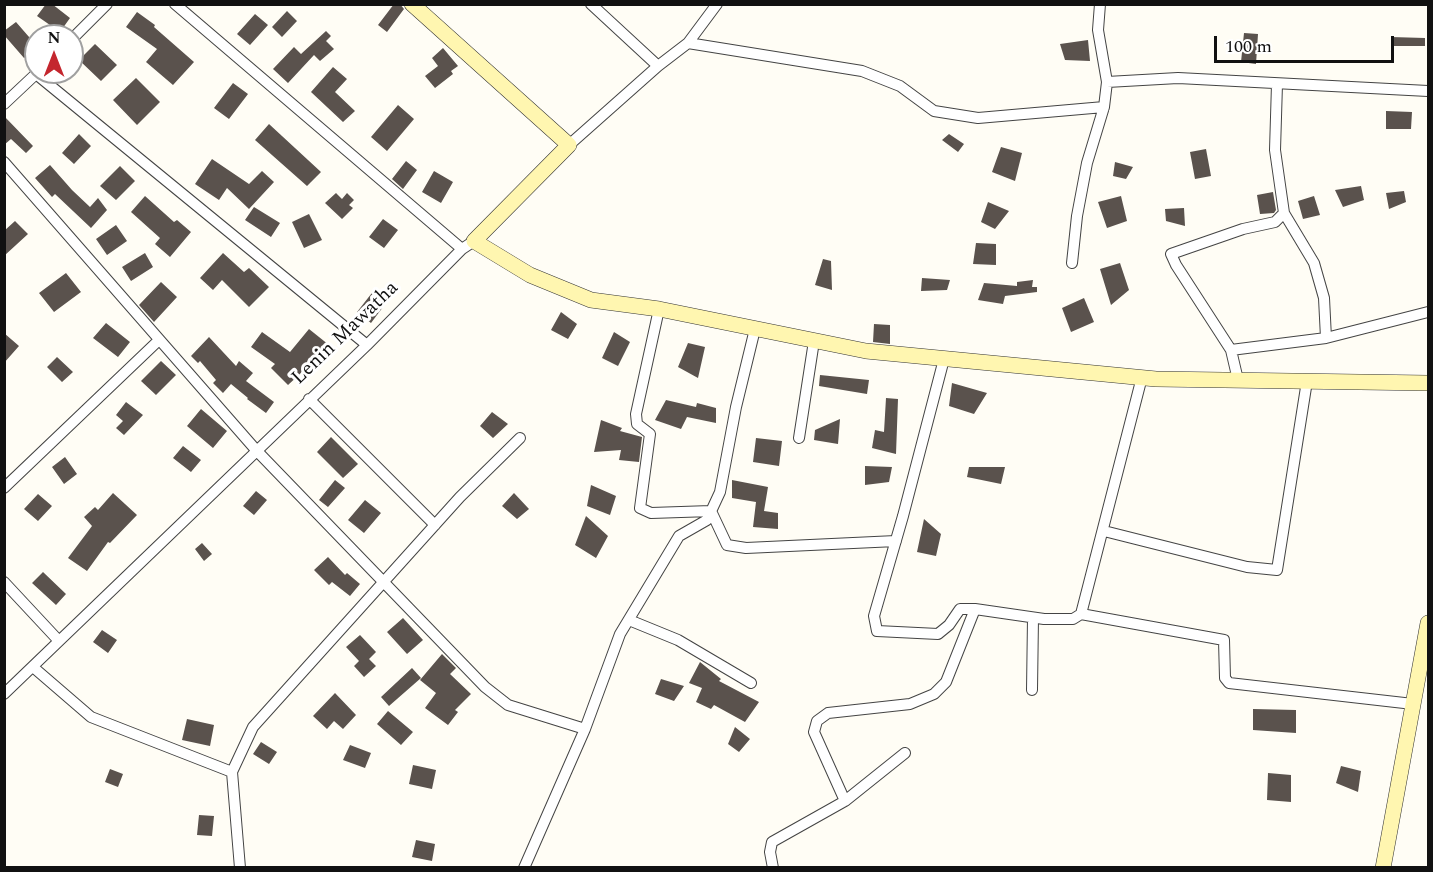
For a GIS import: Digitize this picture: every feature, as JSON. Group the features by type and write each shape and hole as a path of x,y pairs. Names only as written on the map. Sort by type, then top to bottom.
{"street":[{"path":"84,27 107,4"},
{"path":"175,4 468,245 530,275 591,300 659,309 866,351 1142,377 1428,383"},
{"path":"412,4 568,145"},
{"path":"591,4 658,66"},
{"name":"Lenin Mawatha","path":"4,694 367,345 568,145 658,66 688,43 717,4"},
{"path":"1072,263 1077,216 1087,164 1104,107 1107,82 1098,30 1100,4"},
{"path":"688,43 862,72 900,86 934,111 978,118 1104,107"},
{"path":"1107,82 1178,78 1428,91"},
{"path":"4,104 25,84"},
{"path":"50,84 367,345"},
{"path":"1277,84 1275,150 1284,213 1314,263 1324,298 1326,338"},
{"path":"4,162 256,450 485,687 508,705 585,729"},
{"path":"1238,380 1232,350 1171,254 1243,229 1275,222 1284,213"},
{"path":"659,309 636,414 637,424 650,434 640,508 651,513 711,511"},
{"path":"1232,350 1326,338 1428,312"},
{"path":"524,867 585,729 620,634 679,536 706,520 720,492 754,328"},
{"path":"4,488 159,340"},
{"path":"799,438 814,341"},
{"path":"944,358 874,616 877,631 938,634 960,609 975,609 1033,618 1073,619 1081,614 1224,640 1225,678 1229,684 1413,704"},
{"path":"1081,614 1142,377"},
{"path":"1104,531 1247,567 1277,570 1307,381"},
{"path":"309,399 435,525"},
{"path":"240,867 232,772 254,727 460,497 520,438"},
{"path":"711,511 727,545 736,547 896,541"},
{"path":"4,582 59,641"},
{"path":"845,801 814,732 817,720 828,712 910,704 934,694 946,682 975,609"},
{"path":"1032,690 1033,618"},
{"path":"629,620 678,640 751,683"},
{"path":"1383,867 1428,623"},
{"path":"33,667 91,717 232,772"},
{"path":"773,867 770,852 772,842 845,801 905,753"}],"building":[{"path":"46,4 52,4 70,18 66,24 48,24 37,16"},
{"path":"394,4 400,4 404,9 387,32 378,25"},
{"path":"287,11 297,21 282,37 272,27"},
{"path":"137,12 155,25 154,27 194,62 173,85 146,62 157,49 126,27"},
{"path":"255,14 268,25 250,45 237,34"},
{"path":"16,22 24,31 24,58 4,35 4,31"},
{"path":"326,31 331,36 326,41 334,49 320,61 314,55 288,83 273,69 294,47 301,54"},
{"path":"1244,33 1258,34 1256,64 1241,62"},
{"path":"1391,37 1425,38 1425,46 1391,46"},
{"path":"1088,40 1090,61 1065,60 1060,44"},
{"path":"95,44 117,65 101,81 84,65 84,55"},
{"path":"443,48 458,66 451,71 453,74 435,88 425,76 438,66 432,58"},
{"path":"333,67 347,79 335,92 355,111 343,122 311,92"},
{"path":"136,78 160,102 137,125 113,100"},
{"path":"233,83 248,94 229,119 214,108"},
{"path":"398,105 414,119 387,151 371,137"},
{"path":"1386,111 1412,112 1411,129 1386,129"},
{"path":"4,116 33,146 26,153 11,139 4,145"},
{"path":"269,124 321,172 307,186 255,140"},
{"path":"79,134 91,146 74,164 62,153"},
{"path":"949,134 964,144 958,152 942,140"},
{"path":"1001,147 1022,153 1015,181 992,172"},
{"path":"1206,149 1211,176 1195,179 1190,152"},
{"path":"212,159 249,184 262,171 274,182 249,209 227,188 219,200 195,184"},
{"path":"406,161 417,170 403,189 392,179"},
{"path":"1115,162 1133,167 1126,179 1113,176"},
{"path":"50,165 90,207 98,198 107,210 91,228 55,194 52,197 35,178"},
{"path":"120,166 135,181 116,200 100,186"},
{"path":"434,171 453,182 441,203 422,192"},
{"path":"1361,186 1364,200 1343,207 1335,190"},
{"path":"1404,191 1406,202 1389,209 1386,193"},
{"path":"1273,192 1276,210 1274,213 1260,214 1257,195"},
{"path":"336,193 342,199 347,193 354,200 349,205 353,208 342,219 325,203"},
{"path":"145,196 174,222 177,220 191,232 170,257 155,244 160,238 131,212"},
{"path":"1121,196 1127,221 1107,228 1098,202"},
{"path":"1314,196 1320,215 1303,219 1298,201"},
{"path":"988,202 1009,211 995,229 981,222"},
{"path":"254,207 280,223 271,237 245,220"},
{"path":"1184,208 1185,226 1166,221 1165,209"},
{"path":"309,214 322,240 304,248 292,222"},
{"path":"383,219 398,230 384,248 369,237"},
{"path":"15,221 28,234 4,256 4,231"},
{"path":"116,225 127,241 107,255 96,239"},
{"path":"976,243 996,244 996,265 973,264"},
{"path":"145,253 153,267 131,281 122,267"},
{"path":"223,253 244,272 249,268 269,287 249,307 222,280 213,290 200,278"},
{"path":"823,259 831,261 832,290 815,285"},
{"path":"1120,263 1129,290 1111,305 1100,269"},
{"path":"66,273 81,292 54,312 39,293"},
{"path":"922,278 950,280 947,290 921,291"},
{"path":"1033,280 1032,287 1037,287 1037,292 1005,296 1003,304 978,300 984,283 1017,286 1017,282"},
{"path":"161,282 177,297 154,322 139,305"},
{"path":"375,289 389,299 371,323 357,312"},
{"path":"1084,298 1094,322 1071,332 1062,308"},
{"path":"561,312 577,324 568,339 551,330"},
{"path":"106,323 130,342 118,357 93,338"},
{"path":"874,324 890,325 890,344 873,342"},
{"path":"309,329 329,345 314,363 288,385 271,368 275,364 251,347 262,332 290,352"},
{"path":"614,332 630,342 618,366 602,358"},
{"path":"4,333 19,346 4,363"},
{"path":"209,337 236,366 239,361 253,373 246,381 274,402 266,413 231,384 223,393 213,383 216,380 200,361 198,363 191,356"},
{"path":"688,343 705,347 698,378 678,367"},
{"path":"57,357 73,372 62,382 47,367"},
{"path":"161,361 176,375 156,395 141,381"},
{"path":"820,375 869,380 867,394 819,386"},
{"path":"952,383 987,393 974,414 949,406"},
{"path":"886,398 898,399 896,454 872,448 875,430 884,432"},
{"path":"666,400 696,407 697,403 716,408 716,423 687,417 681,429 655,420"},
{"path":"126,402 143,415 124,435 116,428 123,421 116,415"},
{"path":"201,409 227,431 213,448 187,426"},
{"path":"492,412 508,424 493,438 480,426"},
{"path":"840,419 838,444 814,440 815,430"},
{"path":"601,420 622,428 620,431 642,437 639,462 619,460 621,450 594,452"},
{"path":"331,437 358,464 343,478 317,452"},
{"path":"756,438 782,441 779,466 753,462"},
{"path":"183,446 201,460 191,472 173,458"},
{"path":"65,457 77,474 64,484 52,467"},
{"path":"865,466 892,467 889,482 865,485"},
{"path":"969,467 1005,467 1001,484 967,477"},
{"path":"335,480 345,488 328,507 319,500"},
{"path":"732,480 768,487 764,511 778,513 778,529 753,527 756,502 732,498"},
{"path":"591,485 616,496 610,515 587,506"},
{"path":"256,491 267,500 254,515 243,506"},
{"path":"113,493 137,515 110,543 108,542 87,571 68,558 92,526 84,517 95,507 98,510"},
{"path":"514,493 529,509 517,519 502,506"},
{"path":"38,494 52,506 38,521 24,509"},
{"path":"365,500 381,513 364,533 348,520"},
{"path":"586,516 608,536 596,558 575,545"},
{"path":"924,519 941,534 936,556 917,552"},
{"path":"202,543 212,554 204,561 195,549"},
{"path":"328,557 345,575 347,573 360,584 350,596 332,582 329,585 314,570"},
{"path":"43,572 66,594 56,605 32,583"},
{"path":"403,618 423,640 407,654 387,632"},
{"path":"102,630 117,640 108,653 93,642"},
{"path":"360,635 376,652 369,659 376,666 364,677 354,666 359,661 346,647"},
{"path":"442,654 456,668 450,674 471,694 455,710 458,712 448,725 425,708 436,693 420,680"},
{"path":"700,662 721,679 719,681 759,702 745,722 714,705 711,709 696,702 702,688 689,683"},
{"path":"412,668 421,678 389,706 381,697"},
{"path":"661,679 684,686 674,701 655,694"},
{"path":"335,693 356,715 343,729 334,721 327,729 313,716"},
{"path":"1253,709 1296,710 1296,733 1253,730"},
{"path":"388,711 413,732 401,745 377,724"},
{"path":"187,719 214,725 210,746 182,740"},
{"path":"735,727 750,739 739,752 728,744"},
{"path":"261,742 277,752 269,764 253,754"},
{"path":"350,745 371,753 365,768 343,760"},
{"path":"413,765 436,770 432,789 409,784"},
{"path":"1341,766 1361,771 1358,792 1336,783"},
{"path":"110,769 123,774 118,787 105,782"},
{"path":"1268,773 1291,775 1291,802 1267,800"},
{"path":"199,815 214,816 212,836 197,835"},
{"path":"416,840 435,844 432,861 412,857"}]}
